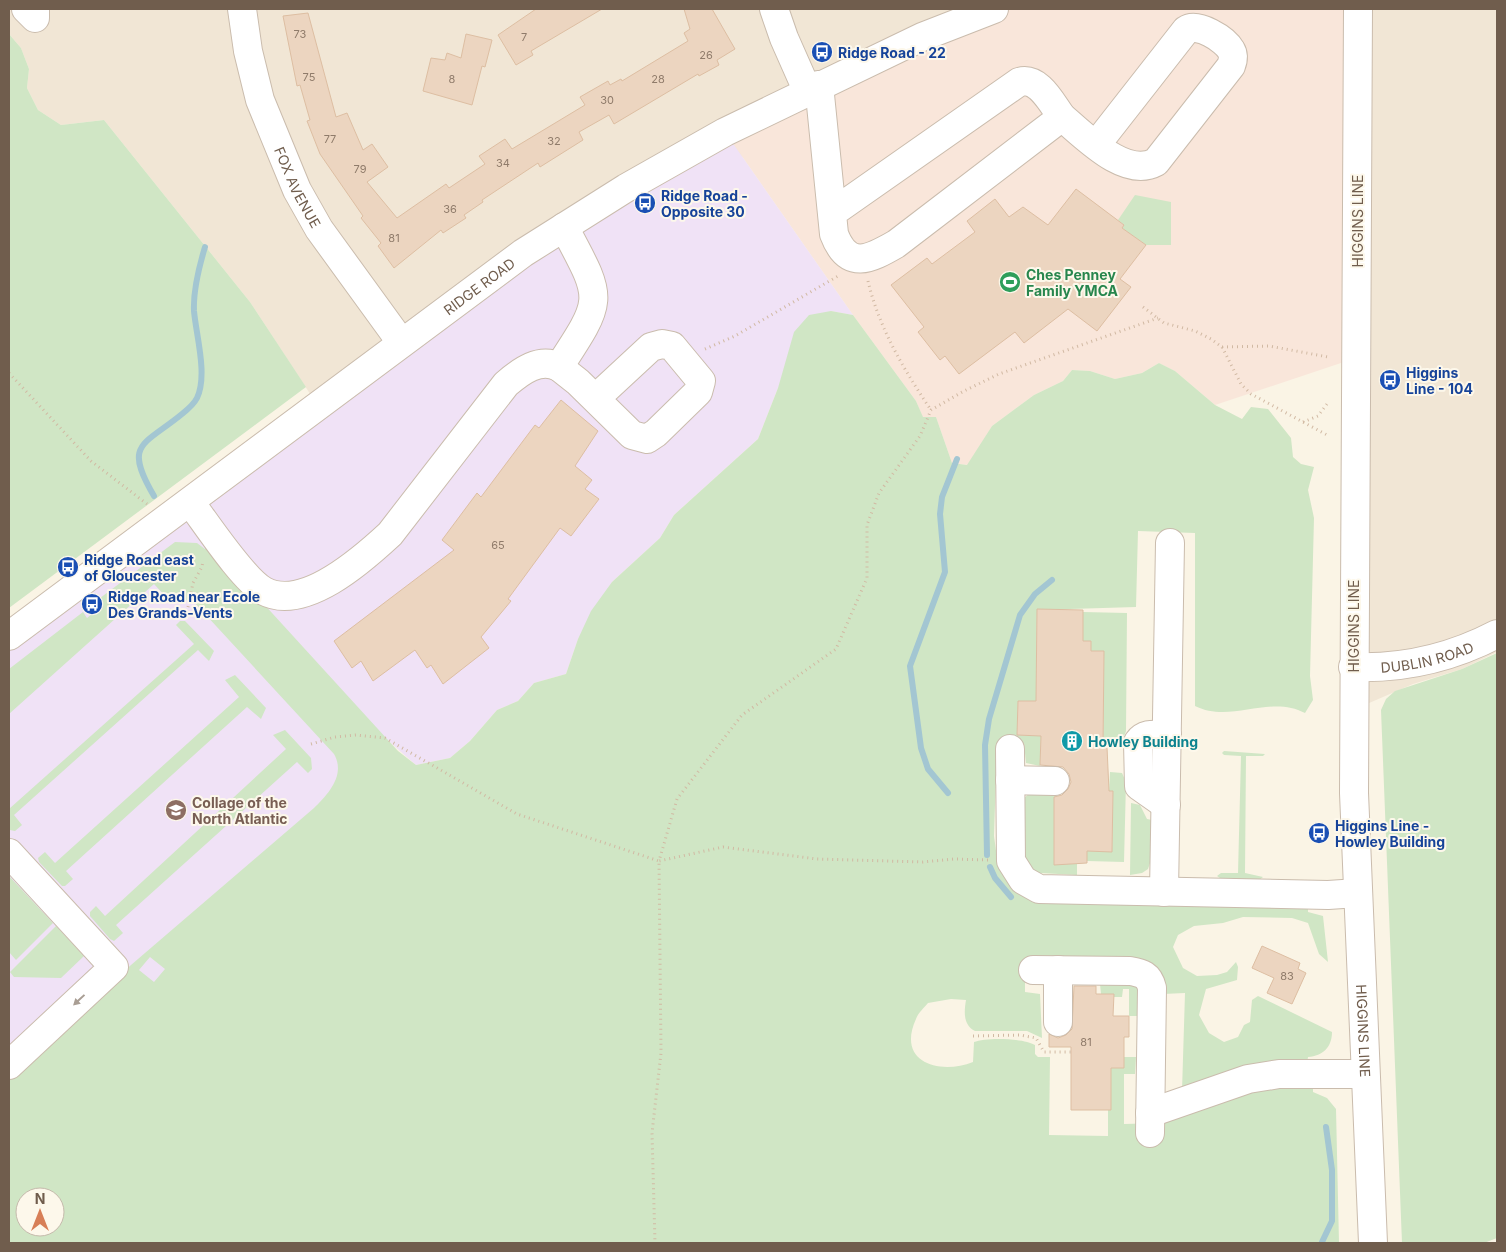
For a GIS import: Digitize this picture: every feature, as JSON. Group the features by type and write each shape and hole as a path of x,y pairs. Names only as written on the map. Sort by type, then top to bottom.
{"street":[{"path":"26,9 36,18 35,9"},
{"name":"FOX AVENUE","path":"242,9 248,51 260,100 297,190 319,229 402,342"},
{"path":"774,9 784,38 813,88 834,234 842,249 848,255 855,258 873,258 896,244 1062,117"},
{"name":"RIDGE ROAD","path":"9,636 523,253 725,132 922,37 994,9"},
{"name":"HIGGINS LINE","path":"1358,9 1353,667 1354,793 1373,1243"},
{"path":"832,213 1019,82 1025,80 1036,84 1062,117 1096,145 1128,166 1143,167 1156,162 1230,66 1233,56 1231,49 1202,28 1196,26 1189,28 1096,145"},
{"path":"559,368 587,325 595,302 590,277 564,227"},
{"path":"190,502 250,580 263,590 275,595 294,596 312,590 338,575 390,534 506,384 519,372 534,365 551,363 596,398 632,436 647,439 698,392 701,381 672,346 662,344 651,348 596,398"},
{"path":"1164,892 1170,543"},
{"name":"DUBLIN ROAD","path":"1353,667 1381,668 1419,663 1472,647 1497,634"},
{"path":"1010,749 1011,861 1023,880 1039,889 1358,893"},
{"path":"1010,780 1055,781"},
{"path":"9,853 114,967 9,1065"},
{"path":"1058,1022 1045,970 1130,971 1142,973 1150,979 1152,988 1150,1123 1248,1079 1279,1074 1365,1074"}],"path":[{"path":"684,359 734,336 840,275"},
{"path":"867,280 874,308 895,351 931,410"},
{"path":"1143,307 1164,323 1195,331 1211,338 1222,347 1240,384 1251,394 1327,435"},
{"path":"655,1243 652,1133 660,1053 659,861 677,799 742,714 836,649 867,578 867,525 879,493 920,436 931,410 999,374 1158,318"},
{"path":"1222,347 1269,346 1328,357"},
{"path":"9,373 91,461 137,498 169,518"},
{"path":"1302,422 1318,416 1327,404"},
{"path":"187,612 193,583 202,567 204,556"},
{"path":"311,744 323,739 342,736 385,738 517,814 659,861 723,847 817,859 923,862 954,859 1011,861"},
{"path":"973,1036 1020,1035 1036,1038 1044,1052 1071,1052"}],"shaded area":[{"path":"9,9 994,9 318,406 250,302 104,120 61,125 38,110 27,88 29,69 21,48 9,34"},
{"path":"994,9 1358,9 1356,358 1215,405 1175,371 1159,363 1142,373 1115,379 1090,371 1072,370 1063,381 1034,395 992,426 968,465 952,463 936,417 923,418 916,401 853,315 725,132"},
{"path":"1358,9 1497,9 1497,652 1462,669 1413,684 1353,710"},
{"path":"725,132 853,315 831,311 778,388 758,439 674,515 660,538 612,582 578,639 566,674 534,683 518,701 497,710 470,741 450,758 416,765 385,738 339,820 9,1116 9,638 318,406"}],"green space":[{"path":"9,34 21,48 29,69 27,88 38,110 61,125 104,120 250,302 306,387 9,608"},
{"path":"1135,195 1171,202 1171,245 1146,245 1122,228 1124,225 1118,220"},
{"path":"831,311 853,315 916,401 923,417 936,417 952,463 967,465 992,426 1034,395 1063,381 1072,370 1090,371 1115,379 1142,373 1159,363 1175,371 1215,405 1242,419 1251,407 1268,409 1291,438 1293,457 1301,464 1314,467 1308,490 1314,518 1310,676 1313,700 1305,713 1292,708 1278,706 1222,712 1209,711 1195,706 1195,533 1138,531 1136,607 1037,610 1036,701 1018,701 1017,735 1041,736 1040,766 1026,763 1024,743 997,744 994,836 997,858 1010,885 1024,897 1037,902 1308,906 1308,912 1323,916 1328,962 1319,954 1308,923 1292,918 1243,917 1223,923 1194,926 1178,935 1173,947 1183,968 1197,976 1217,975 1227,972 1236,962 1238,967 1237,980 1206,989 1199,1015 1209,1033 1224,1042 1238,1037 1244,1025 1250,1022 1252,1000 1258,996 1332,1032 1332,1037 1326,1050 1318,1055 1308,1057 1307,1064 1182,1091 1185,993 1163,994 1162,984 1025,960 1025,992 1040,994 1042,1038 1027,1031 975,1031 966,1022 966,1000 951,999 928,1003 917,1017 911,1034 912,1046 917,1055 925,1062 935,1066 960,1066 973,1062 974,1042 980,1040 1014,1040 1035,1045 1035,1054 1038,1057 1050,1057 1049,1135 1108,1136 1108,1110 1111,1110 1111,1068 1124,1068 1124,1057 1136,1057 1135,1074 1124,1074 1124,1124 1162,1123 1258,1088 1313,1085 1313,1092 1327,1098 1336,1109 1339,1243 9,1243 9,1079 131,965 314,808 334,784 338,769 334,754 193,601 167,598 154,584 9,714 9,669 83,612 87,618 101,607 96,601 175,542 197,543 205,549 207,547 262,602 398,751 416,765 450,758 470,741 497,710 518,701 534,683 566,674 578,639 591,611 612,582 660,538 674,515 758,439 778,388 794,332 809,315","holes":["150,957 165,969 154,982 139,970"]},
{"path":"1083,612 1127,613 1126,731 1120,742 1112,746 1103,747 1104,651 1091,651 1091,641 1083,641"},
{"path":"180,621 185,621 214,651 209,661 198,650 14,815 22,825 15,831 10,830 9,809 194,644 176,625"},
{"path":"1497,653 1497,1238 1484,1243 1402,1243 1381,710 1386,699 1395,691 1462,669"},
{"path":"235,675 266,708 261,719 247,707 66,871 73,879 65,886 62,886 39,862 38,858 45,852 55,863 239,697 225,680"},
{"path":"285,730 311,758 312,769 308,773 297,762 116,925 123,933 114,941 110,939 90,916 90,912 96,906 105,916 286,749 273,735"},
{"path":"1224,751 1265,754 1263,756 1246,756 1245,873 1263,877 1259,880 1220,878 1217,876 1221,873 1238,873 1241,756 1224,755 1222,753"},
{"path":"1110,772 1122,773 1126,782 1124,862 1087,861 1087,851 1112,851 1113,791 1109,791"},
{"path":"1055,787 1054,864 1077,864 1077,875 1040,873 1034,870 1024,859 1022,809 1024,798 1030,793"},
{"path":"1131,803 1140,805 1147,819 1152,820 1151,860 1148,869 1142,873 1130,875"},
{"path":"9,876 53,923 16,960 9,952"},
{"path":"56,926 84,956 61,978 14,977 10,972"},
{"path":"1128,983 1136,985 1138,989 1138,1016 1129,1016 1129,989 1123,989 1122,997 1114,997 1113,994 1101,994 1100,984"}],"building":[{"path":"536,9 602,9 531,51 533,55 516,65 498,35"},
{"path":"684,9 712,9 735,49 717,60 719,65 699,76 698,74 614,124 609,115 579,132 583,140 540,167 538,163 482,200 483,202 464,215 466,218 443,233 441,230 394,268 378,246 381,243 361,218 363,216 320,154 307,121 310,120 300,85 297,86 283,16 308,13 336,117 347,113 363,150 372,144 388,167 367,182 397,218 446,184 449,188 485,164 479,156 505,139 512,149 585,105 580,97 608,81 610,85 621,79 622,81 688,41 684,33 690,29"},
{"path":"466,34 492,40 485,67 482,66 472,105 423,91 431,58 445,60 447,53 461,58"},
{"name":"Ches Penney Family YMCA","path":"1076,189 1124,225 1122,228 1146,245 1120,279 1131,287 1097,331 1068,309 1024,343 1015,332 959,374 945,356 940,360 918,332 924,327 891,285 927,258 932,264 975,232 967,221 995,199 1009,217 1023,207 1048,225"},
{"path":"561,400 598,431 575,466 592,480 585,489 599,499 571,536 560,528 508,599 511,601 481,637 489,648 443,684 431,665 427,668 415,650 373,681 361,661 352,668 334,641 454,550 442,540 477,493 481,497 535,425 539,428"},
{"name":"Howley Building","path":"1037,609 1083,610 1083,641 1091,641 1091,651 1104,651 1103,747 1107,747 1109,791 1113,791 1112,852 1087,851 1087,863 1054,865 1054,797 1062,795 1068,789 1071,782 1069,774 1063,767 1040,765 1041,736 1017,735 1018,701 1036,701"},
{"path":"1262,946 1300,963 1298,969 1306,973 1292,1004 1267,993 1274,978 1252,968"},
{"path":"1074,986 1096,986 1096,994 1114,994 1113,1016 1129,1016 1129,1037 1124,1037 1124,1068 1111,1068 1111,1110 1071,1110 1071,1047 1049,1047 1049,1034 1058,1038 1066,1035 1072,1029"}],"waterway":[{"path":"154,496 140,465 139,455 142,447 148,440 190,407 197,398 200,389 201,367 194,311 194,295 205,247"},
{"path":"948,793 928,769 921,748 910,666 945,572 940,514 942,497 957,459"},
{"path":"987,855 985,745 989,719 1020,615 1035,594 1052,580"},
{"path":"990,867 995,878 1011,897"},
{"path":"1322,1242 1332,1221 1332,1170 1326,1127"}],"place":[{"name":"Ridge Road - 22","path":"822,52"},
{"name":"Ridge Road - Opposite 30","path":"645,203"},
{"name":"Ches Penney Family YMCA","path":"1010,282"},
{"name":"Higgins Line - 104","path":"1390,380"},
{"name":"Ridge Road east of Gloucester","path":"68,567"},
{"name":"Ridge Road near Ecole Des Grands-Vents","path":"92,604"},
{"name":"Howley Building","path":"1072,741"},
{"name":"Collage of the North Atlantic","path":"176,810"},
{"name":"Higgins Line - Howley Building","path":"1319,833"}]}
